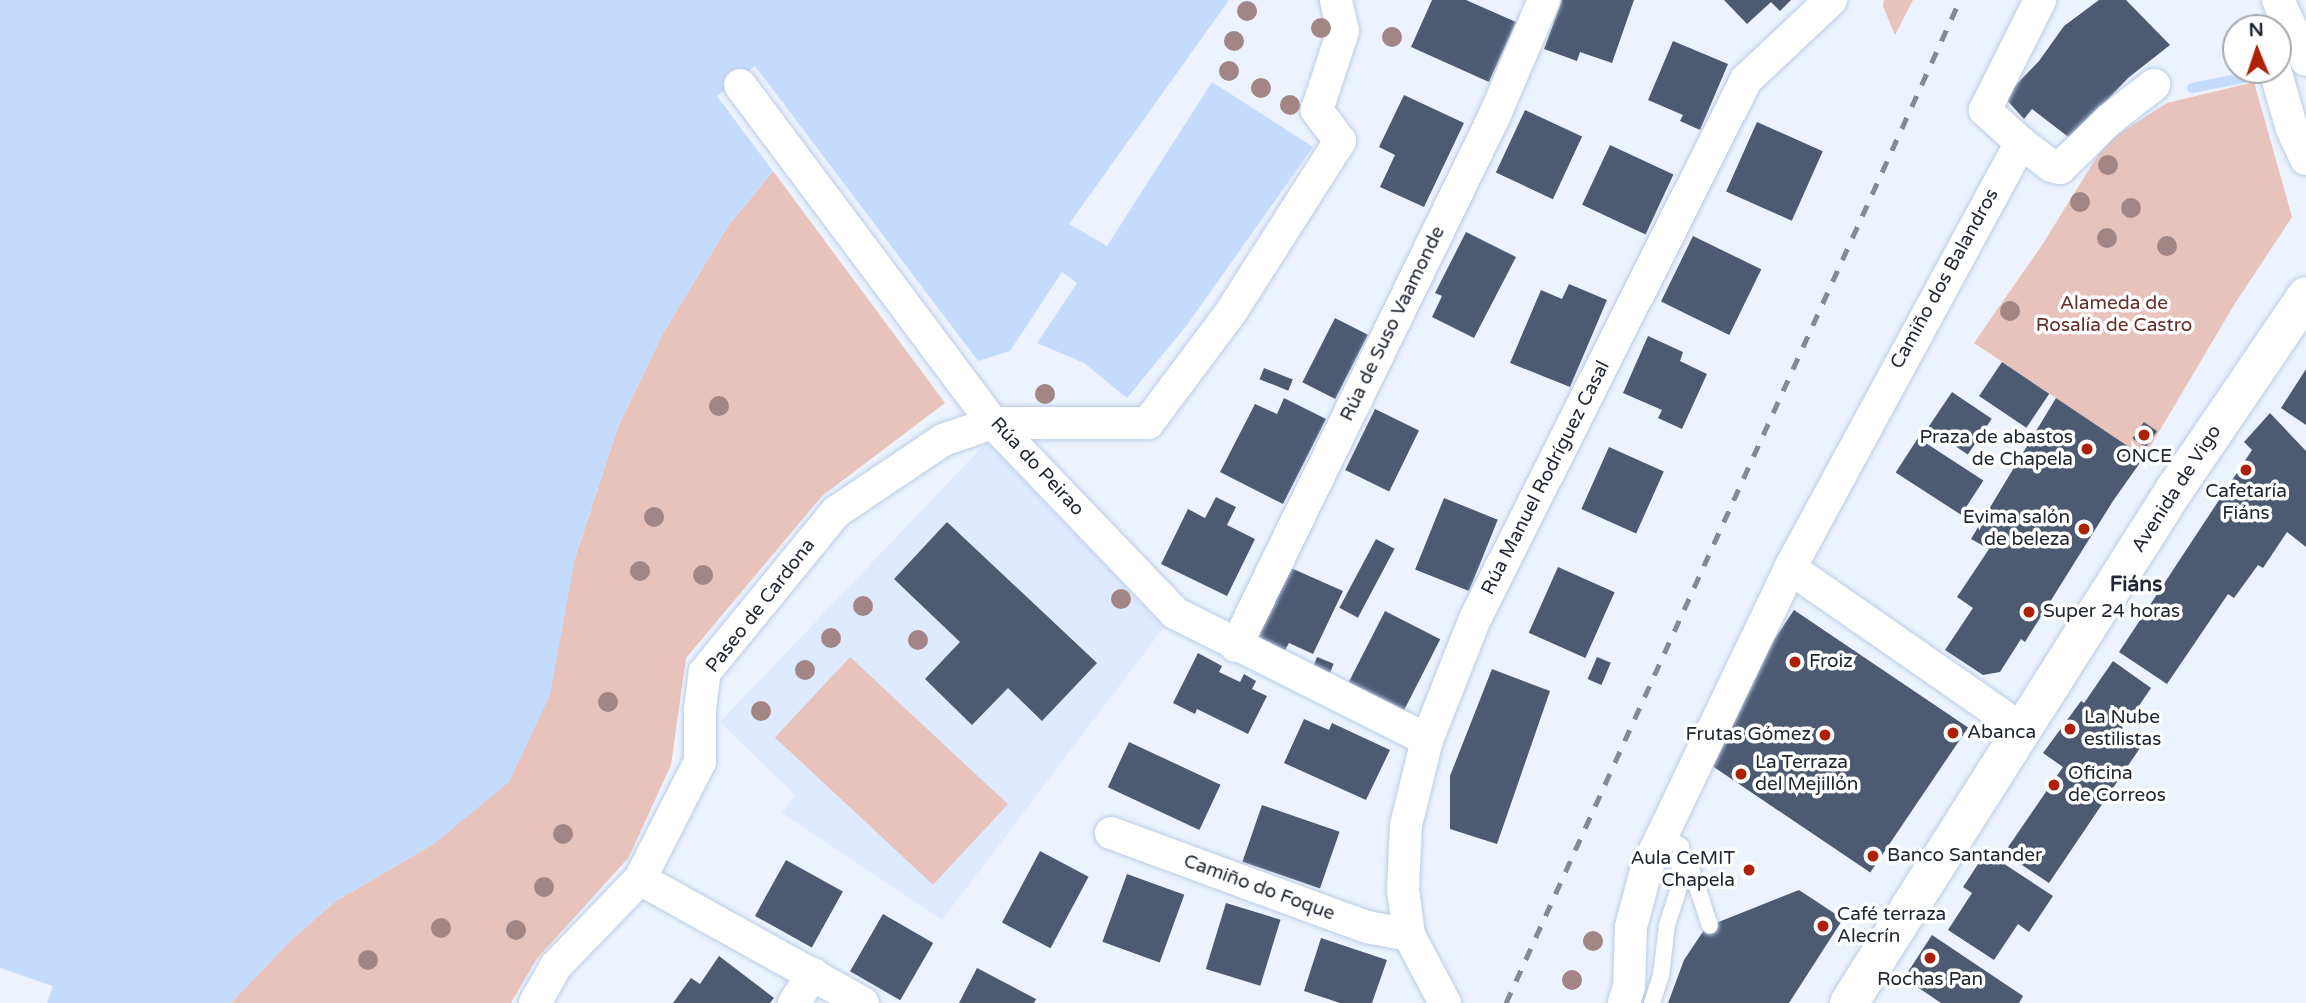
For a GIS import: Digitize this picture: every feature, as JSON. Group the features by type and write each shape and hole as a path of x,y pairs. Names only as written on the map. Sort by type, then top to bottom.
{"main road":[{"name":"Avenida de Vigo","path":"1854,1002 2175,489 2306,296"}],"street":[{"path":"993,422 1148,423 1231,312 1340,141 1317,110 1343,31 1336,0"},
{"name":"Rúa de Suso Vaamonde","path":"1236,646 1493,119 1544,0"},
{"name":"Rúa Manuel Rodríguez Casal","path":"1439,1001 1409,935 1403,890 1406,825 1427,740 1475,619 1746,80 1831,0"},
{"path":"2040,0 1985,110 2021,143 2052,166 2060,168 2110,119 2154,85"},
{"path":"2277,0 2306,60"},
{"path":"2279,84 2292,129 2305,154"},
{"name":"Rúa do Peirao","path":"740,85 993,422 1175,613 1427,740"},
{"name":"Camiño dos Balandros","path":"1790,568 2021,143"},
{"name":"Paseo de Cardona","path":"535,1003 556,966 640,879 699,762 700,710 705,672 836,512 943,440 993,422"},
{"path":"1624,1003 1629,987 1631,928 1647,867 1671,846 1790,568 2023,730"},
{"name":"Camiño do Foque","path":"1111,833 1367,928 1409,935"},
{"path":"640,879 863,1003"},
{"path":"794,1003 813,974"}],"lane":[{"path":"1671,846 1689,862 1710,926"},
{"path":"1652,1003 1661,976 1667,925 1678,891 1671,846"}],"shaded area":[{"path":"987,442 1164,627 942,920 782,813 795,795 720,722"}],"green space":[{"path":"1884,0 1913,0 1895,35 1883,6"},
{"name":"Alameda de Rosalía de Castro","path":"2255,84 2292,217 2234,305 2144,457 1974,343 2042,245 2098,155 2114,137 2167,103"},
{"path":"773,171 945,403 822,496 686,658 671,765 629,857 536,960 511,1003 231,1003 292,939 336,901 435,843 575,558 618,427 662,335 728,226"},
{"path":"850,657 1008,804 933,885 775,737"}],"water":[{"path":"0,0 1229,0 1069,224 1107,246 1212,82 1313,147 1187,325 1127,398 1084,363 1037,343 1077,283 1062,272 1010,351 978,361 755,66 717,96 773,171 728,226 662,335 618,427 575,558 550,695 509,782 435,843 336,901 292,939 231,1003 0,1003"}],"pier":[{"path":"0,968 53,986 47,1003 0,1003"}],"building":[{"path":"1432,0 1466,0 1516,22 1489,82 1411,47"},
{"path":"1562,0 1634,0 1612,63 1580,52 1577,61 1544,49"},
{"path":"1724,0 1791,0 1780,11 1771,2 1747,24"},
{"path":"2099,0 2126,0 2170,45 2128,78 2071,139 2032,109 2024,119 2004,97 2039,61 2064,26"},
{"path":"1673,41 1728,64 1700,130 1680,121 1683,115 1648,100"},
{"path":"1404,95 1464,123 1424,207 1380,187 1395,155 1379,147"},
{"path":"1525,110 1582,137 1553,199 1496,173"},
{"path":"1757,122 1823,151 1792,221 1726,191"},
{"path":"1610,145 1673,175 1646,234 1582,205"},
{"path":"1466,232 1516,257 1474,338 1432,317 1442,296 1435,293"},
{"path":"1693,236 1761,269 1729,335 1661,302"},
{"path":"1569,284 1607,300 1570,387 1510,363 1541,290 1562,299"},
{"path":"1335,318 1368,335 1335,399 1302,382"},
{"path":"1648,336 1683,352 1680,361 1707,374 1682,429 1658,418 1662,410 1623,393"},
{"path":"2002,362 2049,394 2026,428 1979,396"},
{"path":"1264,368 1293,380 1288,391 1260,379"},
{"path":"2306,369 2306,425 2281,408"},
{"path":"1952,392 1992,419 1968,454 1928,428"},
{"path":"1284,398 1326,419 1283,504 1220,472 1255,404 1277,414"},
{"path":"2056,398 2144,457 2113,501 2025,642 2021,639 2000,672 1983,675 1945,650 1973,608 1957,597 1989,549 1971,539"},
{"path":"1375,409 1419,430 1389,492 1345,470"},
{"path":"2270,413 2306,451 2306,547 2287,532 2263,568 2258,565 2234,598 2228,594 2167,684 2119,652 2252,450 2244,442"},
{"name":"ONCE","path":"2144,422 2157,431 2146,448 2133,438"},
{"path":"1918,438 1983,480 1961,515 1896,472"},
{"path":"1609,447 1664,471 1636,534 1581,509"},
{"path":"1216,497 1236,507 1227,525 1255,539 1227,596 1161,564 1188,509 1205,518"},
{"path":"1444,498 1498,520 1469,591 1415,569"},
{"path":"947,522 1097,663 1042,721 1008,688 972,725 925,679 960,642 894,579"},
{"path":"1376,539 1395,549 1358,618 1339,608"},
{"path":"1558,567 1615,592 1585,658 1529,633"},
{"path":"1291,568 1343,591 1313,654 1289,643 1284,652 1257,639"},
{"path":"1794,610 1968,727 1870,873 1696,755"},
{"path":"1385,611 1440,639 1404,710 1349,682"},
{"path":"1198,653 1222,666 1219,672 1240,682 1244,674 1256,681 1252,689 1267,696 1248,734 1197,709 1195,714 1173,703"},
{"path":"1317,657 1334,664 1330,674 1313,667"},
{"path":"1597,657 1611,663 1601,685 1588,679"},
{"path":"2113,661 2151,688 2122,731 2142,745 2049,883 2004,853 2063,767 2043,753 2081,701 2084,703"},
{"path":"1492,669 1550,691 1497,844 1450,829 1450,776"},
{"path":"1304,719 1329,730 1332,723 1390,750 1366,800 1284,763"},
{"path":"1129,742 1221,785 1199,830 1108,787"},
{"path":"1262,805 1340,832 1320,888 1242,862"},
{"path":"1040,851 1089,877 1051,948 1002,923"},
{"path":"1986,852 2053,896 2029,932 2018,924 1994,960 1948,930 1972,893 1963,887"},
{"path":"786,860 843,892 812,947 755,916"},
{"path":"1127,874 1184,895 1160,963 1102,942"},
{"path":"1799,890 1843,919 1789,1003 1668,1003 1684,960 1706,927"},
{"path":"1226,903 1281,920 1260,986 1206,969"},
{"path":"883,914 933,943 900,1000 850,971"},
{"path":"1932,935 2023,996 2019,1003 1941,1003 1904,978"},
{"path":"1321,938 1387,960 1372,1003 1340,1003 1304,991"},
{"path":"719,956 774,998 770,1003 673,1003 691,978 700,984"},
{"path":"977,968 1036,999 1034,1003 959,1003"}],"waterway":[{"path":"2192,88 2222,82"}],"railway":[{"path":"1506,1003 1960,0"}],"place":[{"name":"ONCE","path":"2144,435"},
{"name":"Praza de abastos de Chapela","path":"2087,449"},
{"name":"Cafetaría Fiáns","path":"2246,470"},
{"name":"Evima salón de beleza","path":"2084,529"},
{"name":"Super 24 horas","path":"2029,612"},
{"name":"Froiz","path":"1795,662"},
{"name":"La Nube estilistas","path":"2070,729"},
{"name":"Abanca","path":"1953,733"},
{"name":"Frutas Gómez","path":"1825,735"},
{"name":"La Terraza del Mejillón","path":"1741,774"},
{"name":"Oficina de Correos","path":"2054,785"},
{"name":"Banco Santander","path":"1873,856"},
{"name":"Aula CeMIT Chapela","path":"1749,870"},
{"name":"Café terraza Alecrín","path":"1823,926"},
{"name":"Rochas Pan","path":"1930,958"}],"district":[{"name":"Fiáns","path":"2136,585"}]}
